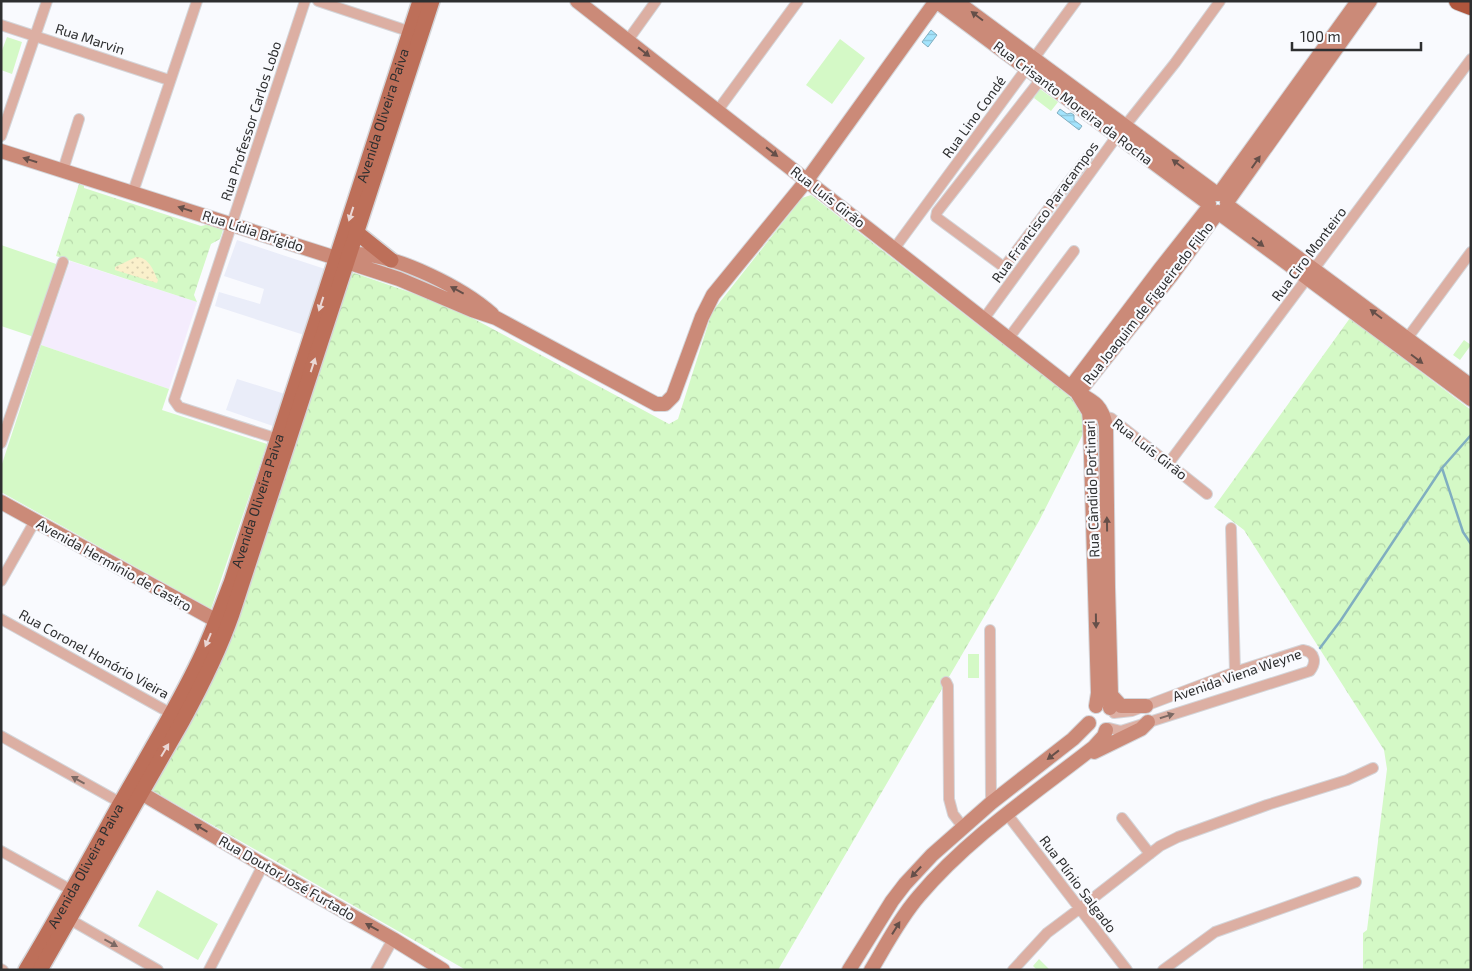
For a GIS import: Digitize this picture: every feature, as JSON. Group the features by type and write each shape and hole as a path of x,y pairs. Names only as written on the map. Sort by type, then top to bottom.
{"highway":[{"path":"1458,1 1471,6"}],"main road":[{"name":"Avenida Oliveira Paiva","path":"26,970 73,891 121,804 135,790 204,681 344,258 420,1"},
{"name":"Avenida Oliveira Paiva","path":"40,970 135,790 172,714 222,624 231,583 278,439 344,258 356,232 432,1"},
{"path":"356,232 391,260"}],"street":[{"path":"1,136 46,1"},
{"path":"133,192 197,1"},
{"name":"Rua Professor Carlos Lobo","path":"278,439 179,407 174,400 305,1"},
{"path":"318,1 411,32"},
{"name":"Rua Luís Girão","path":"577,1 1075,390"},
{"path":"628,40 656,1"},
{"path":"718,110 798,1"},
{"path":"807,180 936,1"},
{"name":"Rua Crisanto Moreira da Rocha","path":"936,1 1030,64 1122,130 1311,274 1404,342 1471,386"},
{"name":"Rua Crisanto Moreira da Rocha","path":"956,1 1030,64 1041,79 1122,130"},
{"name":"Rua Lino Condé","path":"894,249 1076,1"},
{"name":"Rua Francisco Paracampos","path":"983,320 1122,130 1175,63 1220,1"},
{"name":"Rua Joaquim de Figueiredo Filho","path":"1301,89 1358,1"},
{"name":"Rua Joaquim de Figueiredo Filho","path":"1075,390 1171,276 1218,204 1301,89 1370,1"},
{"name":"Rua Marvin","path":"1,25 169,80"},
{"name":"Rua Ciro Monteiro","path":"1168,464 1471,59"},
{"path":"1041,79 937,212 936,217 1001,266 1005,266 1087,158"},
{"path":"63,170 79,119"},
{"name":"Rua Lídia Brígido","path":"1,151 344,258 496,318 656,404 665,404 674,396 702,317 713,295 807,180"},
{"path":"1008,339 1074,251"},
{"path":"1404,342 1471,252"},
{"name":"Rua Lídia Brígido","path":"344,258 358,253 407,264 477,301 496,318"},
{"path":"1,443 64,262"},
{"path":"398,279 408,274 407,264"},
{"name":"Rua Crisanto Moreira da Rocha","path":"1404,342 1471,400"},
{"name":"Rua Cândido Portinari","path":"1075,390 1089,415 1112,706"},
{"name":"Rua Cândido Portinari","path":"1075,390 1096,403 1104,415 1106,426 1102,587 1096,706"},
{"name":"Rua Luís Girão","path":"1089,415 1104,415 1111,418 1207,494"},
{"name":"Avenida Hermínio de Castro","path":"1,502 222,624"},
{"path":"1,580 35,521"},
{"path":"1231,528 1235,672"},
{"name":"Rua Coronel Honório Vieira","path":"1,619 172,714"},
{"path":"990,630 991,804"},
{"name":"Avenida Viena Weyne","path":"1108,729 1120,731 1310,671 1313,666 1314,657 1310,652 1303,650 1235,672 1146,706"},
{"path":"946,682 948,686 949,799 959,830 957,843 966,849"},
{"path":"849,970 892,901 932,855 959,830 1073,739 1089,723 1089,713 1096,706 1146,706"},
{"path":"871,970 909,908 947,866 1007,814 1099,742 1113,723 1112,706"},
{"path":"1084,754 1094,752 1141,729 1148,722"},
{"path":"1089,723 1096,730 1108,729"},
{"path":"1,736 121,804"},
{"path":"1013,970 1047,933 1160,846 1178,837 1267,805 1347,780 1372,768"},
{"name":"Rua Doutor José Furtado","path":"135,790 444,970"},
{"name":"Rua Plínio Salgado","path":"1007,814 1127,970"},
{"path":"1122,818 1150,854"},
{"path":"1,851 73,891"},
{"path":"932,855 944,858 947,866"},
{"path":"208,970 263,865"},
{"path":"1163,970 1215,932 1356,882"},
{"path":"68,919 158,970"},
{"path":"376,970 393,939"}],"shaded area":[{"path":"237,240 325,269 304,335 215,306 219,292 260,304 264,289 224,276"},
{"path":"70,261 197,302 169,389 41,345"},
{"path":"237,379 285,394 273,426 226,410"}],"green space":[{"path":"7,37 22,42 12,74 1,70 1,53"},
{"path":"840,39 865,58 832,104 806,85"},
{"path":"1040,89 1058,102 1051,111 1034,98"},
{"path":"79,184 84,186 84,188 201,226 213,225 223,230 220,239 211,244 194,295 197,302 56,256"},
{"path":"811,195 1067,394 1077,404 1082,415 1083,434 1039,521 778,970 466,970 151,790 350,274 354,273 450,306 669,424 678,419 712,312 802,198"},
{"path":"1,245 62,266 37,338 1,326"},
{"path":"1350,318 1471,410 1471,970 1363,970 1363,933 1367,930 1387,769 1384,750 1244,530 1214,507"},
{"path":"1464,340 1471,345 1460,360 1453,355"},
{"path":"41,345 169,389 162,410 267,444 211,609 1,492 1,467"},
{"path":"968,654 979,654 979,678 968,678"},
{"path":"157,890 218,924 198,960 138,926"},
{"path":"1039,959 1050,970 1037,970 1033,966"}],"sand":[{"path":"136,257 144,259 150,265 158,280 157,283 115,270 115,267"}],"water":[{"path":"931,30 937,35 928,47 922,42"},
{"path":"1060,109 1067,114 1071,113 1074,115 1074,120 1082,126 1079,130 1057,113"}],"waterway":[{"path":"1471,435 1442,468 1463,532 1471,544"},
{"path":"1320,648 1341,620 1442,468"}]}
